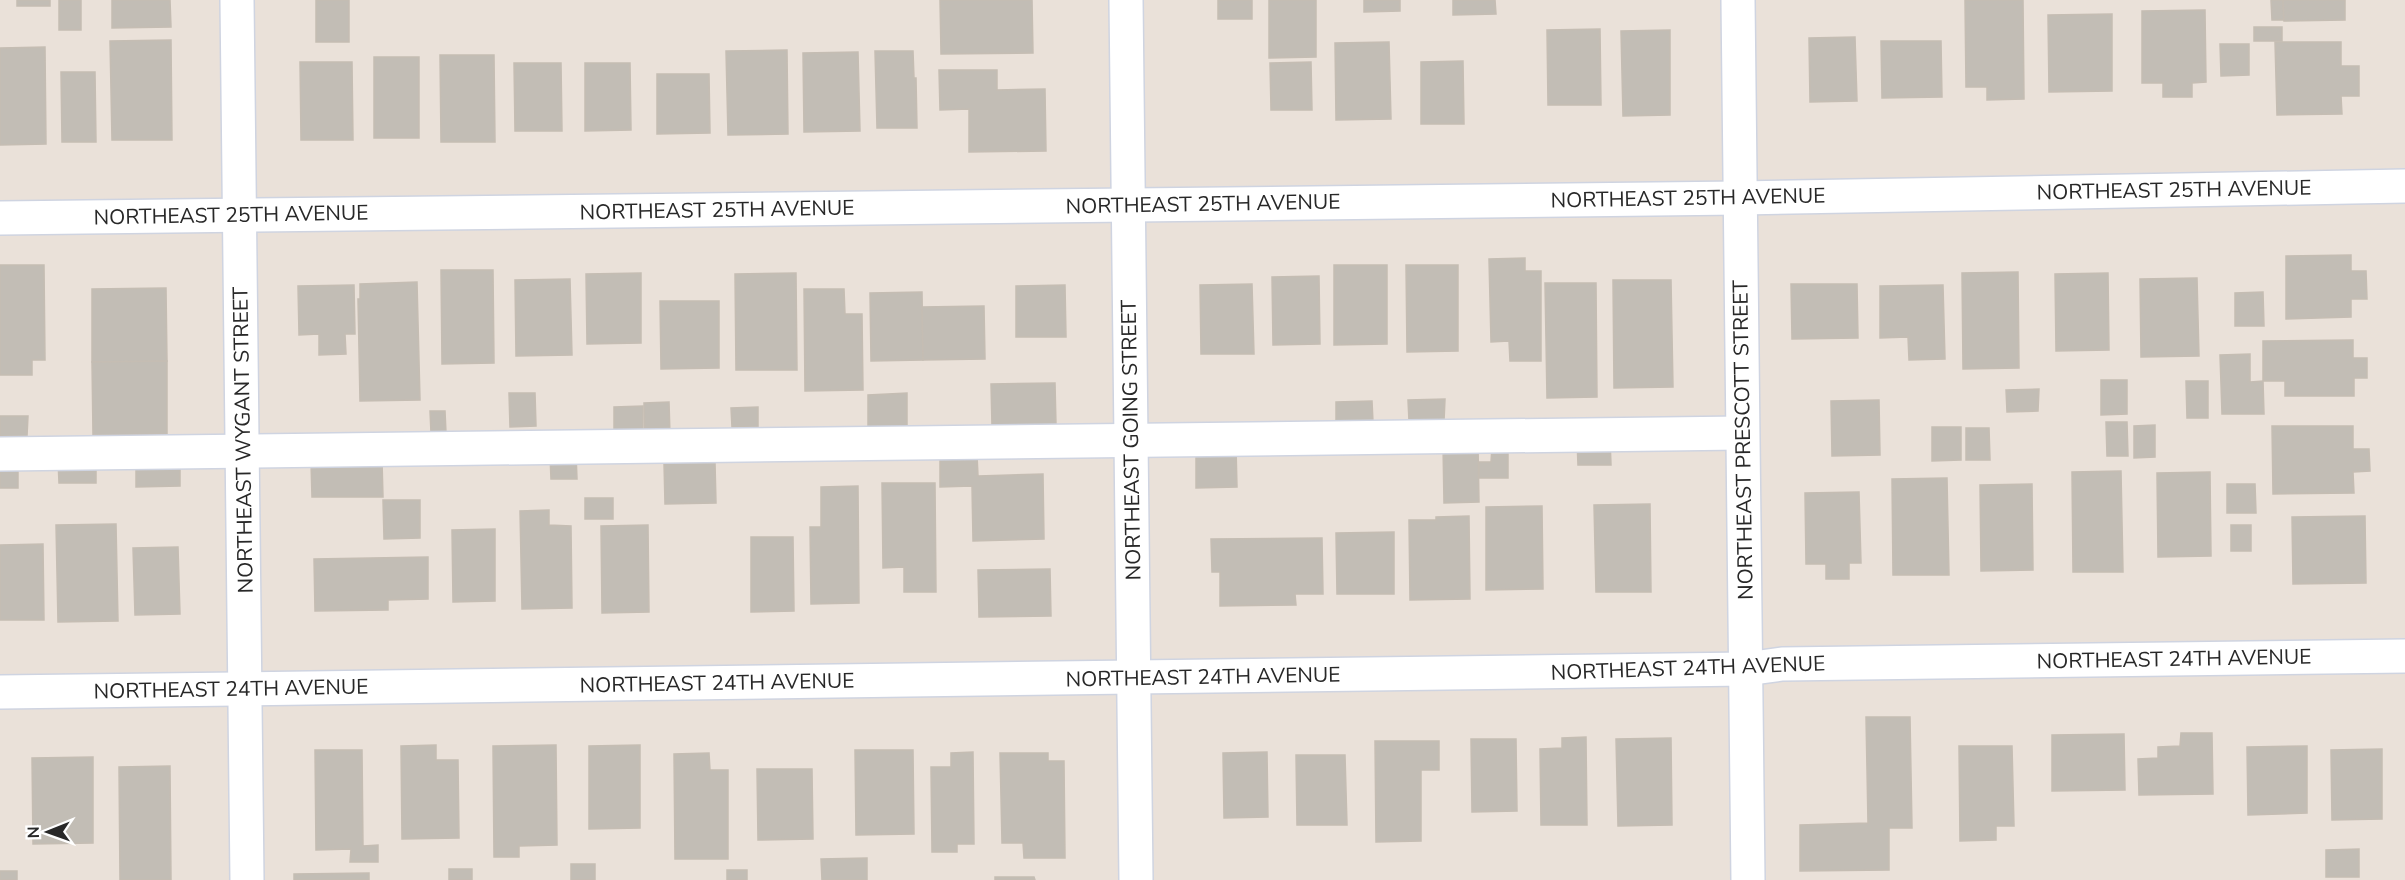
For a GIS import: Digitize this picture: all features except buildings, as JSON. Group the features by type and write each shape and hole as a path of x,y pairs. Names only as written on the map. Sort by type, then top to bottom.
{"street":[{"name":"NORTHEAST WYGANT STREET","path":"237,0 247,880"},
{"name":"NORTHEAST GOING STREET","path":"1126,0 1136,880"},
{"name":"NORTHEAST PRESCOTT STREET","path":"1738,0 1748,880"},
{"name":"NORTHEAST 25TH AVENUE","path":"0,218 1740,198 2405,186"},
{"path":"0,454 1742,433"},
{"name":"NORTHEAST 24TH AVENUE","path":"0,692 1746,669 1782,664 2405,656"}]}
